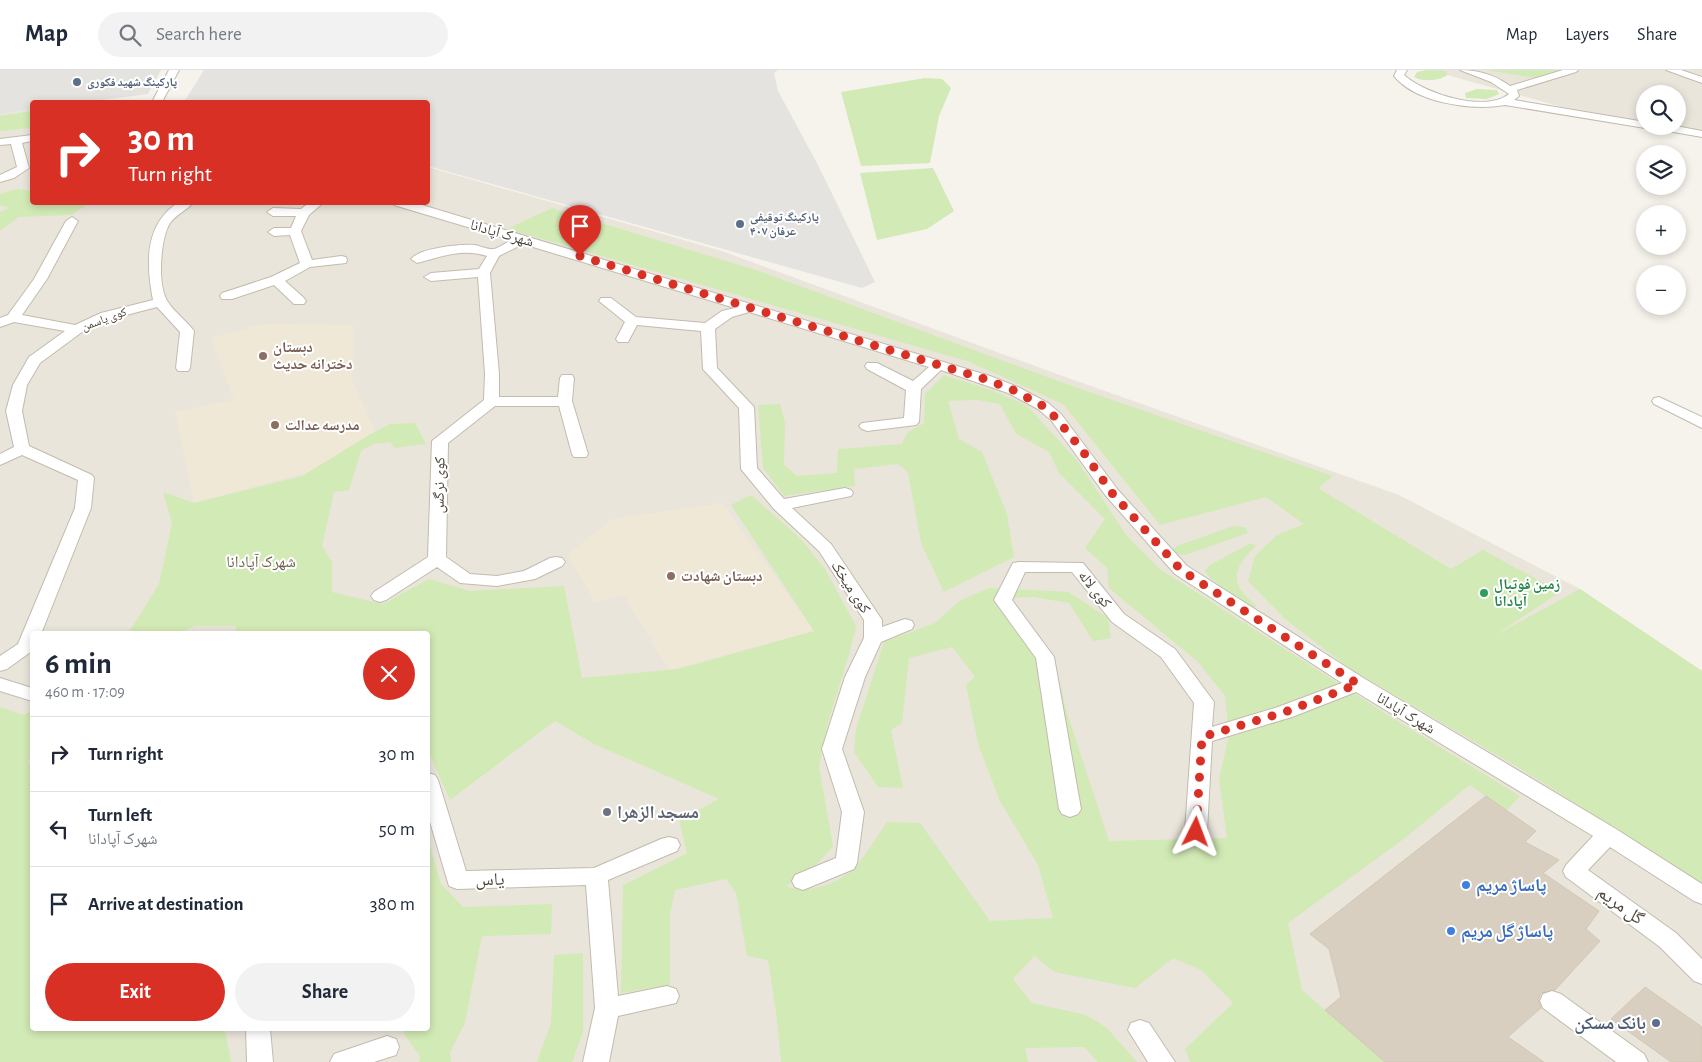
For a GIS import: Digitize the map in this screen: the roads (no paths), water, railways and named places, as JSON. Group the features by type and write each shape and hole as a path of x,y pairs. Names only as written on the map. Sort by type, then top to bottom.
{"street":[{"path":"158,100 174,70"},
{"path":"169,100 185,70"},
{"path":"1402,70 1399,76 1402,79 1416,88 1436,96 1473,104 1504,102 1636,123"},
{"path":"1465,70 1495,80 1511,89 1514,96 1504,102"},
{"path":"1511,89 1574,70"},
{"path":"1671,70 1702,80"},
{"path":"1686,131 1702,134"},
{"path":"0,142 30,138"},
{"path":"0,179 10,176 23,168 16,140"},
{"path":"183,368 187,331 160,302 154,273 157,239 172,214 184,205"},
{"path":"307,264 295,231 304,213 314,205"},
{"name":"شهرک آپادانا","path":"408,205 985,379 1013,390 1043,406 1056,418 1082,450 1112,493 1181,570 1358,684 1608,836 1702,896"},
{"path":"273,212 304,213"},
{"path":"6,320 40,279 72,221"},
{"path":"274,232 295,231"},
{"path":"523,239 494,254 484,273 492,374 492,402 565,401"},
{"path":"417,259 435,252 456,248 477,248 494,254"},
{"path":"227,296 276,280 307,264 341,260"},
{"path":"431,277 484,273"},
{"path":"276,280 299,301"},
{"path":"606,301 632,321 708,328 727,314 749,308"},
{"name":"کوی یاسمن","path":"22,449 14,410 20,385 34,360 77,329 106,316 160,302"},
{"path":"6,320 77,329"},
{"path":"623,339 632,321"},
{"name":"کوی میخک","path":"708,328 710,369 746,407 749,469 780,505 825,548 873,620 872,638"},
{"path":"867,426 911,422 914,388 939,365"},
{"path":"872,366 914,388"},
{"path":"567,378 565,401 580,454"},
{"path":"1659,401 1702,423"},
{"name":"کوی نرگس","path":"437,559 440,442 492,402"},
{"path":"0,460 22,449 86,478 82,508 32,631"},
{"path":"780,505 845,493"},
{"path":"380,596 437,559 466,579 497,581 530,575 556,562"},
{"name":"کوی لاله","path":"1070,810 1045,656 1003,600 1020,567 1077,567 1118,618 1168,653 1204,702 1196,832"},
{"path":"803,881 846,863 853,812 832,749 855,676 872,638 905,624"},
{"path":"0,666 26,647 30,637"},
{"path":"0,684 30,694"},
{"path":"1202,737 1285,712 1358,684"},
{"name":"یاس","path":"430,787 457,880 596,876 668,845"},
{"name":"گل مریم","path":"1608,836 1574,871 1668,940 1702,974"},
{"path":"596,876 607,1008 596,1062"},
{"path":"607,1008 667,996"},
{"path":"1552,1002 1635,1062"},
{"path":"1140,1030 1162,1062"},
{"path":"258,1031 260,1062"},
{"path":"343,1062 387,1047"}],"place":[{"name":"پارکینگ شهید فکوری","path":"77,82"},
{"name":"پارکینگ توقیفی عرفان ۴۰۷","path":"740,224"},
{"name":"دبستان دخترانه حدیث","path":"263,356"},
{"name":"مدرسه عدالت","path":"275,425"},
{"name":"دبستان شهادت","path":"671,576"},
{"name":"زمین فوتبال آپادانا","path":"1484,593"},
{"name":"مسجد الزهرا","path":"607,812"},
{"name":"پاساژ مریم","path":"1466,885"},
{"name":"پاساژ گل مریم","path":"1451,931"},
{"name":"بانک مسکن","path":"1656,1023"}],"district":[{"name":"شهرک آپادانا","path":"261,561"}]}
